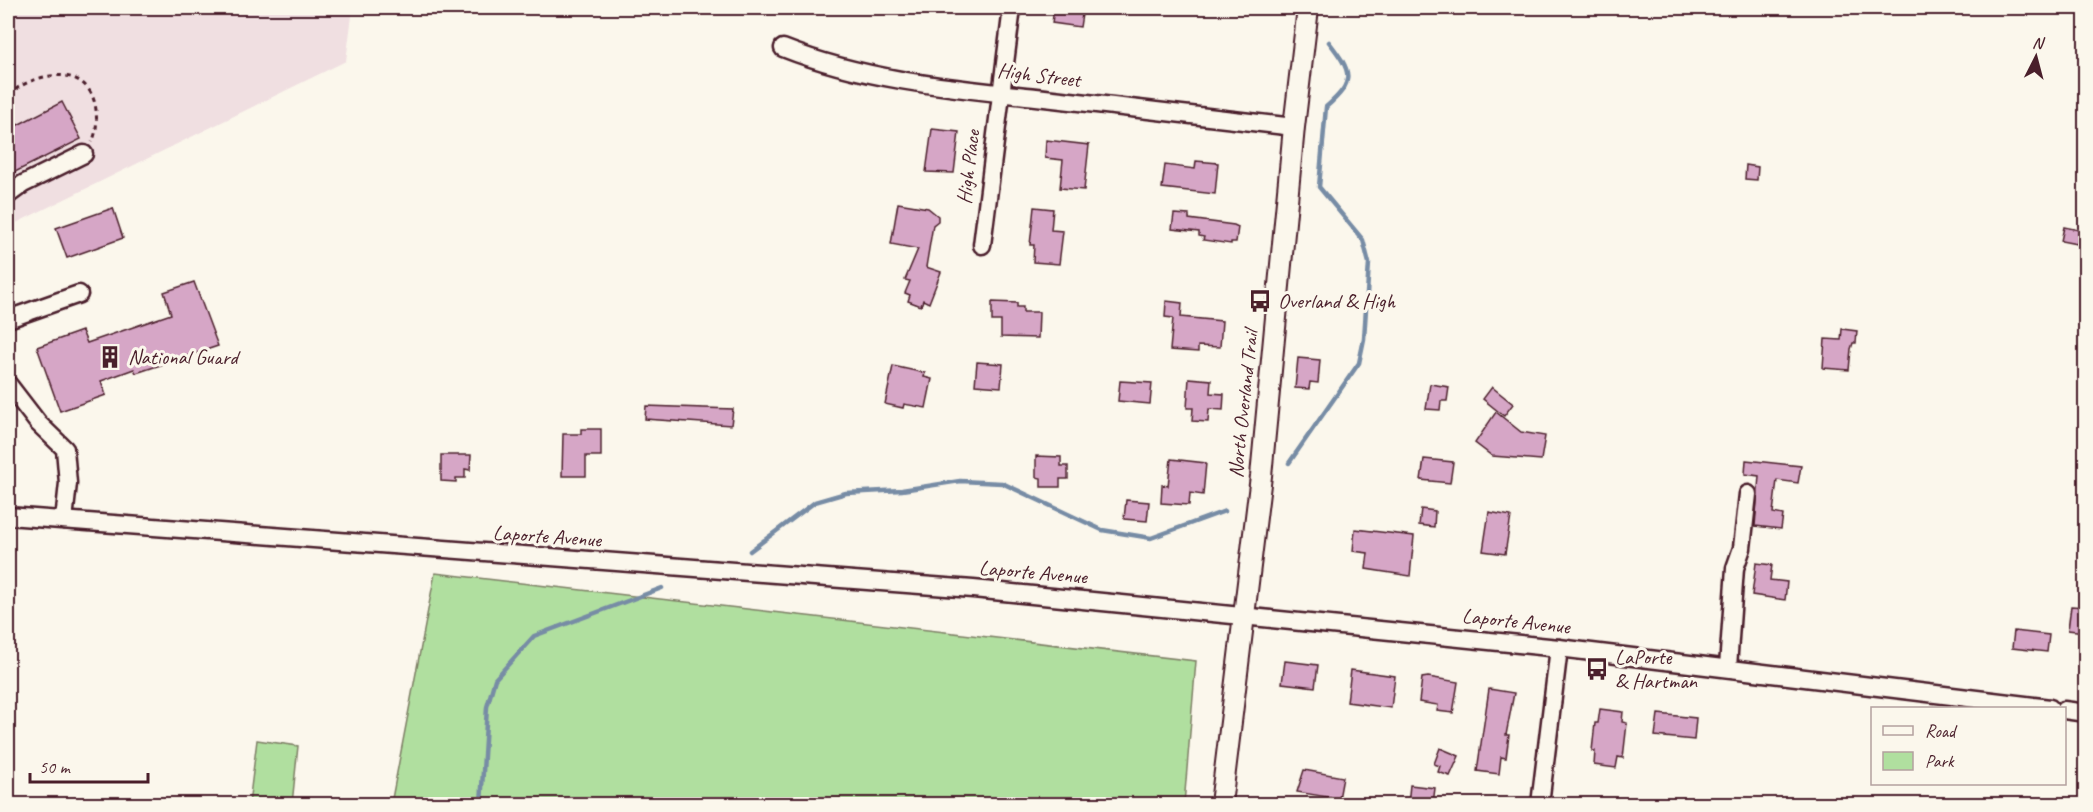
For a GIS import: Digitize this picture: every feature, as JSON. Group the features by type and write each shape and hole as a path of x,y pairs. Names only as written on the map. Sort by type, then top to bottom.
{"main road":[{"name":"North Overland Trail","path":"1221,804 1261,476 1294,127 1308,8"}],"street":[{"name":"High Place","path":"982,245 1012,8"},
{"name":"High Street","path":"783,48 823,64 867,75 1294,127"},
{"path":"8,195 23,184 84,154"},
{"path":"8,320 79,294"},
{"path":"8,384 38,423 65,449 68,483 64,520"},
{"path":"1728,667 1735,568 1742,548 1748,494"},
{"name":"Laporte Avenue","path":"8,516 492,555 974,589 1559,648 2042,707"},
{"path":"1540,804 1559,648"},
{"path":"2066,710 2085,713"}],"path":[{"path":"8,95 39,77 62,74 77,78 88,86 95,100 97,119 95,135 84,154"}],"shaded area":[{"path":"8,8 353,8 346,61 8,227"}],"green space":[{"path":"435,573 1196,661 1184,804 391,804"},
{"path":"257,740 298,746 292,804 249,804"}],"building":[{"path":"1054,8 1083,8 1080,27 1052,23"},
{"path":"62,102 81,139 13,173 8,163 8,130"},
{"path":"932,129 959,132 954,173 926,172"},
{"path":"1046,140 1089,145 1084,190 1060,188 1063,160 1045,158"},
{"path":"1196,161 1218,163 1215,194 1162,188 1165,165 1195,169"},
{"path":"1746,165 1758,167 1757,180 1745,179"},
{"path":"898,203 928,208 938,216 938,221 933,225 926,267 941,272 929,303 923,300 921,306 908,301 910,295 905,293 910,281 905,280 918,249 891,244"},
{"path":"1034,207 1053,209 1051,230 1063,231 1059,264 1033,262 1034,245 1030,245"},
{"path":"113,208 123,238 67,258 56,228"},
{"path":"1174,214 1189,215 1189,219 1234,225 1238,227 1236,242 1231,242 1231,244 1203,240 1204,237 1199,236 1199,232 1172,229"},
{"path":"2064,227 2079,230 2077,244 2061,241"},
{"name":"National Guard","path":"194,282 218,346 136,373 134,369 101,381 106,395 60,411 37,347 82,331 87,343 171,314 164,292"},
{"path":"1166,301 1182,303 1181,317 1222,321 1220,347 1198,346 1198,352 1170,350 1173,318 1165,317"},
{"path":"992,302 1017,303 1017,307 1023,307 1023,312 1039,312 1038,338 1001,337 1001,321 992,321"},
{"path":"1842,329 1857,331 1856,343 1853,343 1851,349 1849,370 1823,368 1825,339 1841,340"},
{"path":"1298,358 1320,360 1318,383 1310,382 1309,389 1295,388"},
{"path":"977,362 1003,364 1001,387 975,385"},
{"path":"893,366 925,373 924,377 932,379 926,408 904,404 903,408 885,404"},
{"path":"1189,378 1211,380 1210,393 1224,394 1223,410 1209,409 1208,422 1192,421 1193,408 1187,408"},
{"path":"1120,381 1152,383 1150,404 1118,401"},
{"path":"1430,384 1449,387 1447,401 1441,401 1440,410 1426,409"},
{"path":"1492,387 1513,404 1504,416 1483,399"},
{"path":"646,406 733,409 731,425 645,419"},
{"path":"1496,412 1521,432 1545,436 1541,460 1492,456 1475,443"},
{"path":"581,429 601,429 601,456 586,456 586,476 562,476 563,434 581,434"},
{"path":"441,455 471,455 470,470 465,469 465,478 456,478 456,482 441,481"},
{"path":"1036,456 1061,457 1061,466 1068,466 1068,479 1060,479 1060,487 1041,487 1041,478 1036,477"},
{"path":"1171,459 1206,463 1203,495 1190,493 1189,505 1161,503 1162,485 1168,486"},
{"path":"1424,459 1453,462 1450,483 1421,480"},
{"path":"1746,460 1801,466 1798,483 1777,480 1773,513 1783,515 1781,529 1755,526 1759,476 1745,474"},
{"path":"1126,500 1149,502 1147,521 1124,519"},
{"path":"1421,509 1435,511 1434,527 1419,525"},
{"path":"1489,512 1511,516 1505,554 1483,551"},
{"path":"1355,529 1414,536 1410,576 1366,569 1368,553 1353,551"},
{"path":"1756,563 1772,565 1770,580 1787,582 1785,600 1752,595"},
{"path":"2071,606 2085,607 2085,632 2068,630"},
{"path":"2014,631 2049,635 2047,652 2012,648"},
{"path":"1285,661 1318,665 1315,687 1282,683"},
{"path":"1351,670 1395,676 1391,708 1347,702"},
{"path":"1422,678 1458,682 1453,713 1437,711 1438,705 1419,702"},
{"path":"1489,689 1514,693 1506,735 1509,735 1506,758 1501,757 1499,774 1477,771"},
{"path":"1600,709 1623,712 1622,722 1627,723 1623,758 1618,757 1616,768 1594,765 1595,751 1592,751 1595,723 1598,723"},
{"path":"1658,714 1696,718 1694,740 1655,736"},
{"path":"1440,748 1459,756 1450,776 1438,772 1440,766 1434,764"},
{"path":"1304,770 1343,777 1339,799 1297,792"},
{"path":"1410,785 1435,788 1433,804 1408,804"}],"waterway":[{"path":"1289,463 1359,363 1364,339 1369,263 1363,240 1319,187 1326,107 1342,90 1347,76 1342,61 1329,42"},
{"path":"750,551 815,502 846,493 902,490 960,481 1002,483 1102,530 1151,538 1225,511"},
{"path":"481,804 487,707 495,679 534,636 662,588"}],"place":[{"name":"Overland & High","path":"1260,301"},
{"name":"National Guard","path":"110,357"},
{"name":"LaPorte & Hartman","path":"1597,669"}]}
